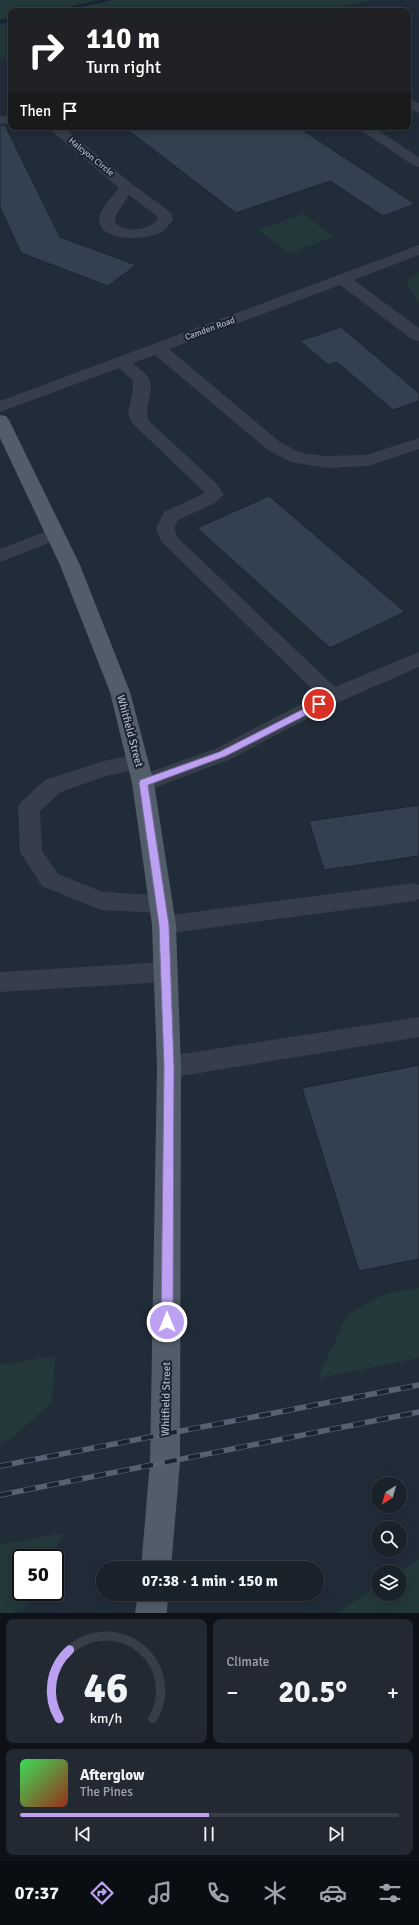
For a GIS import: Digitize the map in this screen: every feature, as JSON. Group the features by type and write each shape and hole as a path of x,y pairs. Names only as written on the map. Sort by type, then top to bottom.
{"main road":[{"name":"Whitfield Street","path":"0,420 70,565 120,692 141,773 162,915 169,1067 166,1462 157,1561"},
{"path":"151,1613 152,1601"}],"street":[{"name":"Halcyon Circle","path":"58,130 127,187"},
{"path":"368,130 419,163"},
{"path":"404,154 419,148"},
{"name":"Camden Road","path":"0,407 419,250"},
{"path":"342,279 419,336"},
{"path":"157,348 274,446 297,458 326,462 368,460 419,443"},
{"path":"122,361 141,380 142,389 137,414 141,423 210,486 215,494 208,499 171,516 165,528 170,541 332,698"},
{"path":"0,556 55,534"},
{"path":"414,892 162,915 101,901 50,880 31,852 29,808 53,786 104,769 141,773 222,754 332,698 419,659"},
{"path":"0,982 165,972"},
{"path":"169,1067 419,1027"}],"green space":[{"path":"0,0 371,0 334,8 8,8 8,57 0,57"},
{"path":"303,214 334,237 289,253 258,230"},
{"path":"419,272 419,303 406,281"},
{"path":"419,1288 419,1358 318,1378 347,1315 384,1294"},
{"path":"55,1356 52,1402 11,1439 0,1442 0,1365"},
{"path":"63,1533 56,1549 12,1549 12,1601 31,1601 22,1610 0,1613 0,1545"},
{"path":"419,1559 419,1613 337,1613 371,1590 371,1601 407,1601 407,1566"}],"building":[{"path":"0,125 5,125 60,237 136,265 108,286 21,253 0,207"},
{"path":"128,130 303,130 415,204 383,216 330,181 236,213"},
{"path":"341,327 419,393 419,401 393,410 337,362 328,365 300,341"},
{"path":"269,496 405,612 330,648 197,528"},
{"path":"419,805 419,856 324,870 309,821"},
{"path":"419,1065 419,1259 359,1271 302,1088"}],"waterway":[{"path":"69,8 109,0"},
{"path":"0,22 8,21"}],"railway":[{"path":"0,1466 419,1385"},
{"path":"0,1495 419,1412"}],"route":[{"path":"167,1322 169,1067 164,925 143,783 222,754 319,704"}]}
